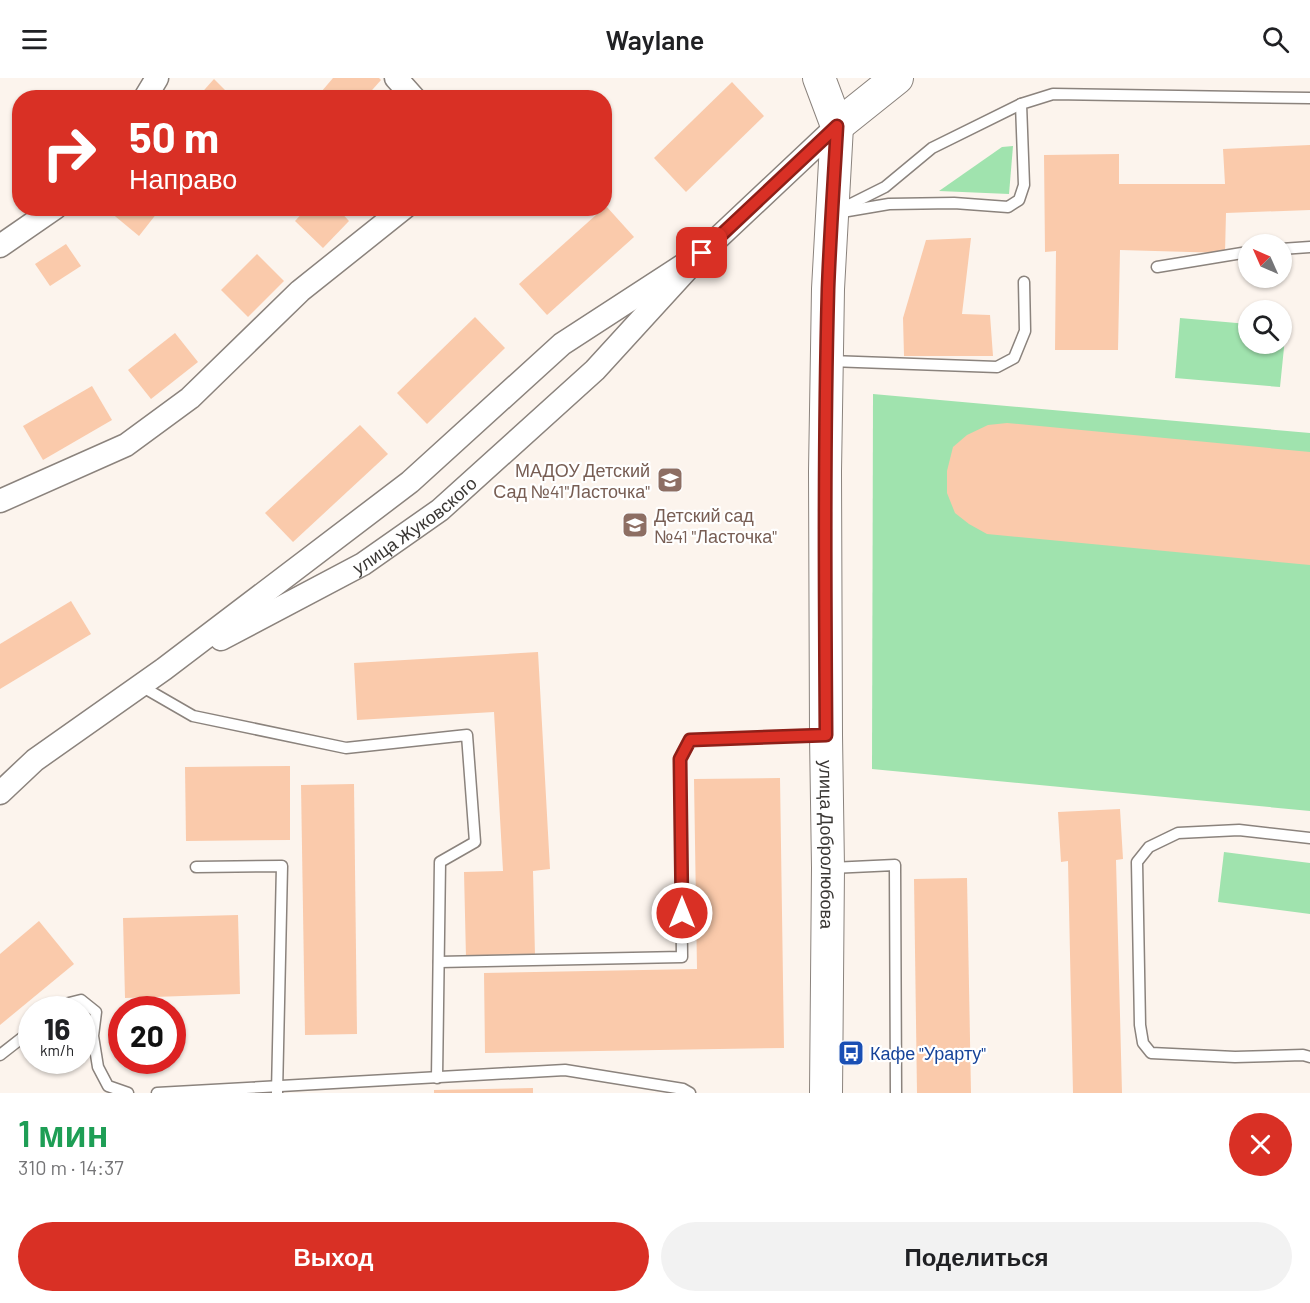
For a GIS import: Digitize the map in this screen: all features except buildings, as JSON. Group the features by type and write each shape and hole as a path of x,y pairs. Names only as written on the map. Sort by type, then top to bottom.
{"street":[{"path":"396,78 407,90"},
{"path":"819,78 837,126"},
{"name":"улица Жуковского","path":"164,669 363,564 440,510 595,370 702,253 837,126 897,78"},
{"name":"улица Добролюбова","path":"826,1093 828,868 825,471 828,289 837,126"},
{"path":"0,246 43,216"},
{"path":"0,501 126,445 190,398 300,291 394,216"},
{"name":"улица Жуковского","path":"0,793 35,760 164,669 410,482 562,344 702,253"},
{"name":"улица Жуковского","path":"0,777 35,760"}],"lane":[{"path":"832,213 885,187 932,148 1021,104 1053,94 1310,98"},
{"path":"832,213 889,204 954,203 1008,207 1019,200 1024,185 1021,104"},
{"path":"1292,248 1310,247"},
{"path":"1157,267 1238,254"},
{"path":"827,360 997,367 1014,358 1025,331 1023,282"},
{"path":"141,686 193,716 346,748 467,735 475,842 440,862 437,1077"},
{"path":"439,962 682,957 680,759 690,740 826,735"},
{"path":"1310,838 1239,830 1178,833 1149,847 1137,862 1140,1025 1143,1042 1151,1053 1235,1057 1303,1055 1310,1057"},
{"path":"828,868 895,865 896,1093"},
{"path":"196,867 282,866 277,1090"},
{"path":"0,1055 18,1041"},
{"path":"96,1055 98,1067 108,1086 128,1093"},
{"path":"157,1093 277,1090 437,1077 565,1070 685,1092"}],"green space":[{"path":"1013,146 1009,194 939,191 1002,147"},
{"path":"1180,318 1238,323 1238,354 1283,354 1280,387 1175,378"},
{"path":"873,394 1310,433 1310,811 872,769"},
{"path":"1224,852 1310,863 1310,914 1218,902"}],"place":[{"name":"МАДОУ Детский Сад №41\"Ласточка\"","path":"670,480"},
{"name":"Детский сад №41 \"Ласточка\"","path":"635,525"},
{"name":"Кафе \"Урарту\"","path":"851,1053"}],"route":[{"path":"682,913 680,759 690,740 826,735 825,471 828,289 837,126 702,253"}]}
